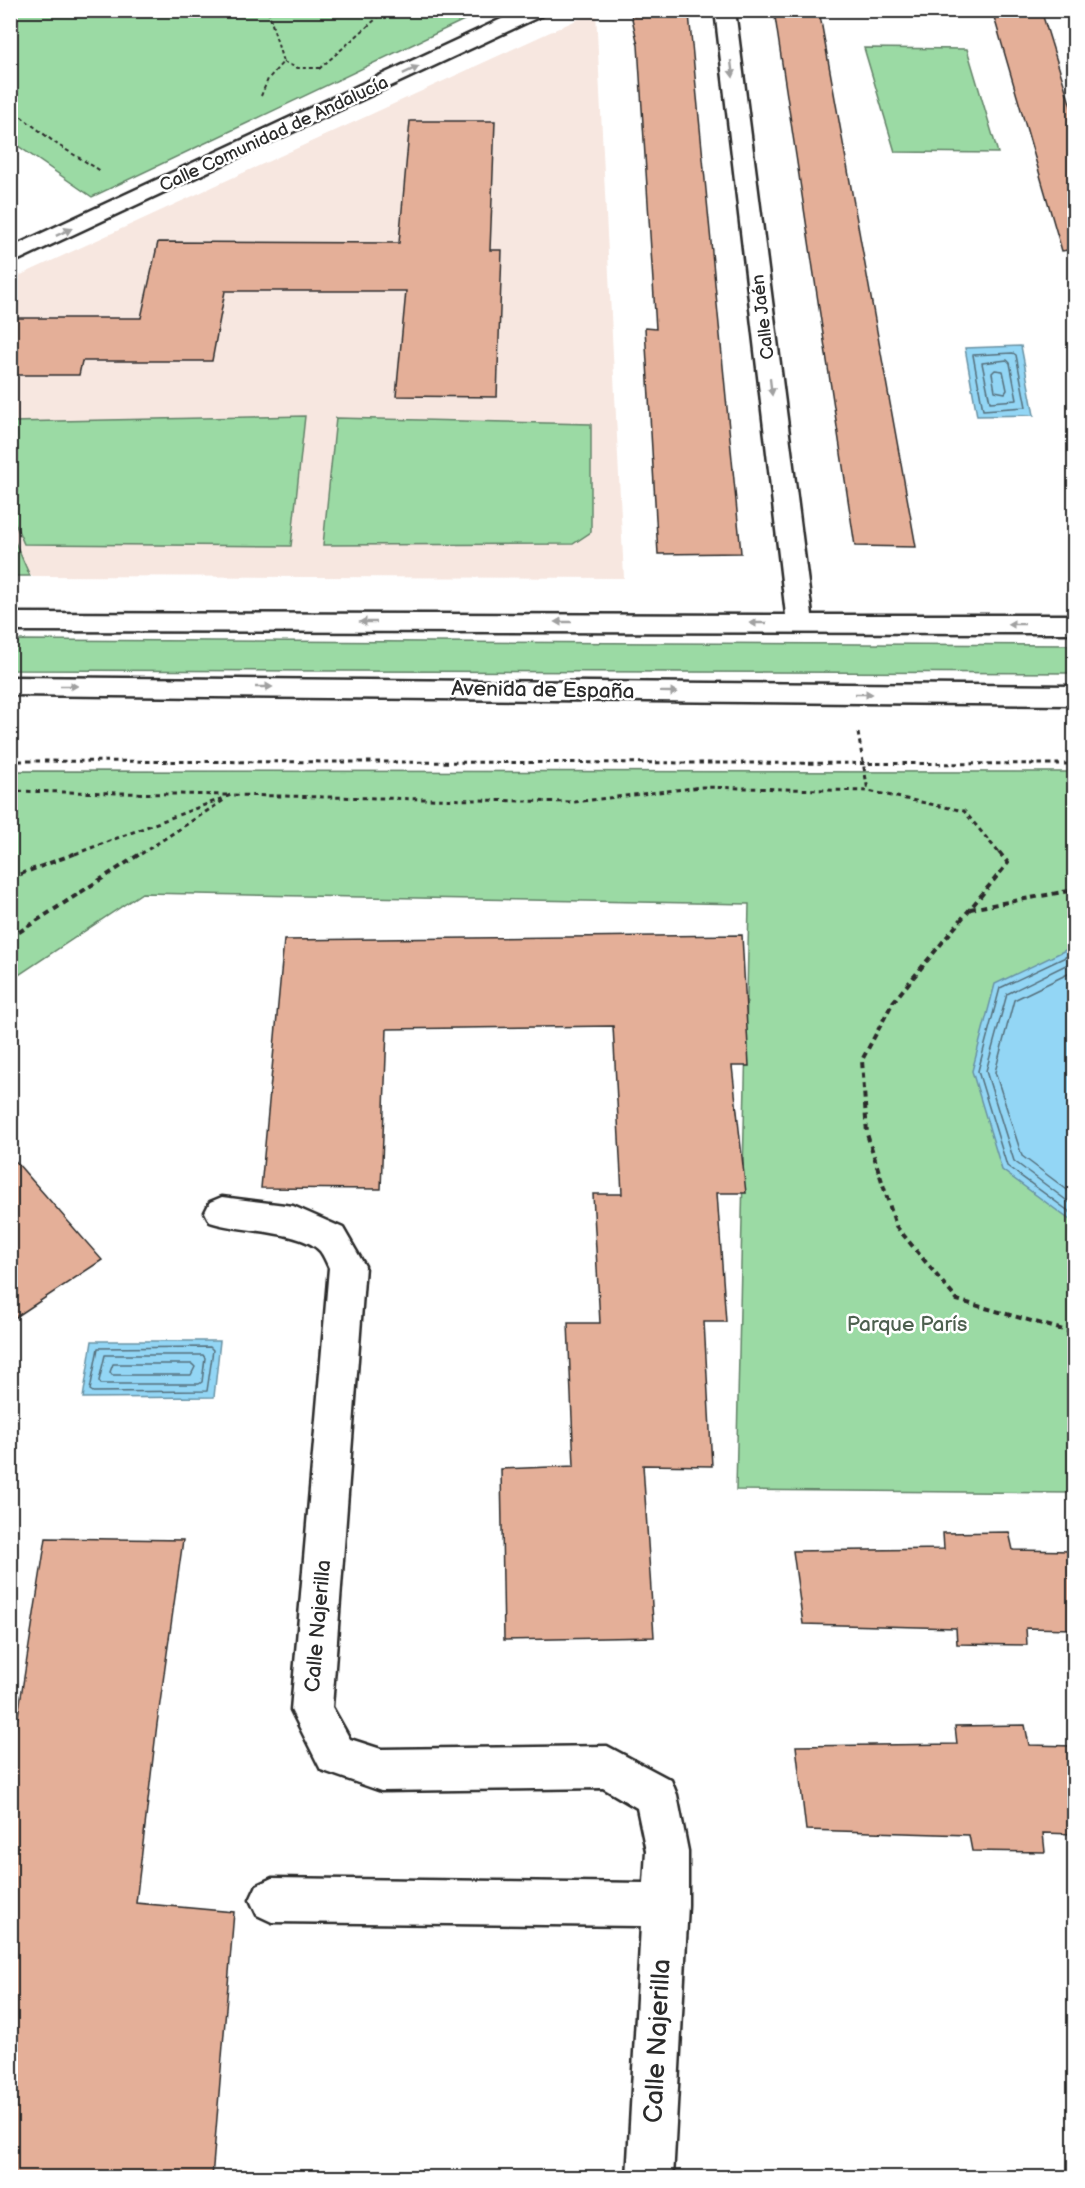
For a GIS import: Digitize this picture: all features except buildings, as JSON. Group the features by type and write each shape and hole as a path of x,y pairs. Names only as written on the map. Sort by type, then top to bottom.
{"street":[{"name":"Calle Comunidad de Andalucía","path":"10,257 538,10"},
{"name":"Calle Jaén","path":"725,10 800,623"},
{"path":"10,622 1074,624"},
{"name":"Avenida de España","path":"10,686 1074,696"},
{"name":"Calle Najerilla","path":"222,1212 292,1221 331,1239 347,1266 311,1710 336,1755 381,1770 607,1767 656,1796 667,1851 666,1905 650,2178"},
{"path":"272,1900 666,1905"}],"path":[{"path":"261,97 268,79 283,62 268,10"},
{"path":"10,108 58,145 142,196"},
{"path":"10,761 1074,764"},
{"path":"10,791 574,802 702,787 868,791 964,811 1008,863 893,1002 862,1060 867,1134 896,1226 957,1300 1074,1333"},
{"path":"10,878 231,795"},
{"path":"10,938 231,795"},
{"path":"969,909 1074,890"}],"shaded area":[{"path":"596,11 624,578 30,576 11,533 10,280"}],"green space":[{"path":"11,10 483,11 92,197 11,141"},
{"path":"864,48 967,49 998,153 895,152"},
{"path":"305,416 291,546 24,544 11,514 11,422"},
{"path":"336,418 591,424 591,532 573,544 323,545"},
{"path":"11,533 30,576 11,576"},
{"path":"11,640 1074,645 1074,673 11,670"},
{"name":"Parque París","path":"11,771 1074,772 1074,1493 736,1490 749,904 142,893 11,980"}],"water":[{"path":"1021,346 1034,415 977,416 965,348"},
{"path":"1074,946 1074,1223 1002,1170 972,1071 995,984"},
{"path":"92,1341 220,1341 214,1397 83,1398"}]}
